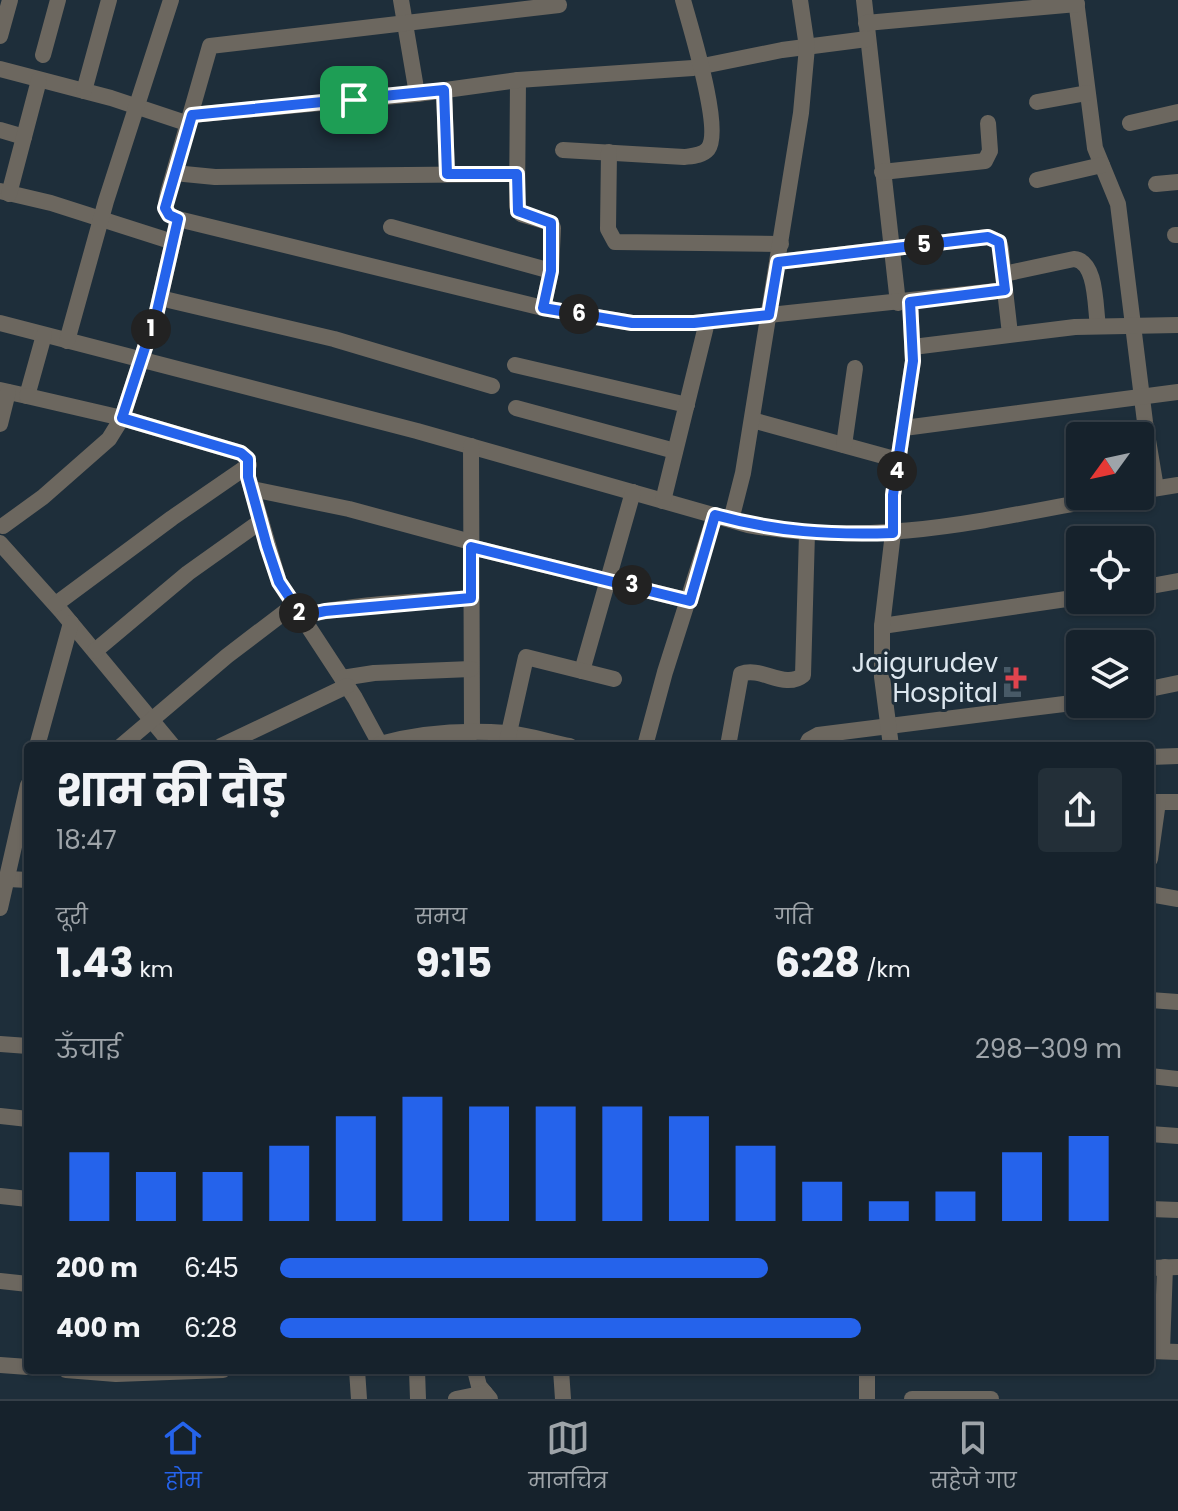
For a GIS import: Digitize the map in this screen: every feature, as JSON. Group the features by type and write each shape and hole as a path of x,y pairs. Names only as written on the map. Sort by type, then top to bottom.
{"street":[{"path":"0,36 10,0"},
{"path":"43,55 58,0"},
{"path":"84,91 109,0"},
{"path":"67,341 101,219 171,0"},
{"path":"401,0 417,94"},
{"path":"563,150 684,157 705,152 712,137 710,106 683,0"},
{"path":"646,742 665,672 690,601 743,473 801,113 807,47 800,0"},
{"path":"864,0 892,249 913,347 893,495 893,533 882,626 882,677 890,742"},
{"path":"0,69 138,109 190,120 518,80 700,66 807,47 866,31 1076,2 1095,148 1118,204 1143,422"},
{"path":"559,5 210,46 165,208 169,215 178,219 543,308 632,323 707,322 904,302 1005,282 1081,259 1088,265 1098,326"},
{"path":"39,80 5,192 173,242"},
{"path":"518,80 518,211 551,223 553,228 551,271 543,308"},
{"path":"444,90 447,174"},
{"path":"1037,102 1087,93"},
{"path":"1130,123 1178,112"},
{"path":"882,172 985,161 990,151 988,123"},
{"path":"0,130 24,137"},
{"path":"609,152 608,229 615,242 781,244"},
{"path":"1037,180 1102,165"},
{"path":"174,173 215,177 517,174"},
{"path":"1156,184 1178,182"},
{"path":"170,742 71,623 1,532 109,439 122,418 160,298 178,219"},
{"path":"391,227 551,271"},
{"path":"778,262 988,237 999,242 1010,334"},
{"path":"160,298 334,339 492,386"},
{"path":"663,501 707,322"},
{"path":"0,323 471,446 723,518 789,532 893,533 1066,505"},
{"path":"913,347 1098,326 1178,325"},
{"path":"27,396 44,335"},
{"path":"515,365 687,405"},
{"path":"844,445 855,368"},
{"path":"0,424 4,391 122,418 241,453 248,459 248,477 279,582 345,682 379,742"},
{"path":"904,428 1178,392"},
{"path":"516,408 675,451"},
{"path":"752,420 898,460"},
{"path":"471,446 472,733"},
{"path":"56,604 249,465"},
{"path":"1154,489 1178,485"},
{"path":"252,489 349,509 690,601"},
{"path":"582,671 633,492"},
{"path":"95,651 188,573 261,521"},
{"path":"729,742 741,674 749,671 792,681 803,675 807,533"},
{"path":"1154,585 1178,581"},
{"path":"125,742 151,719 298,611 471,598"},
{"path":"882,626 1066,599"},
{"path":"38,742 71,623"},
{"path":"507,740 526,657 614,679"},
{"path":"229,742 345,682 374,673 471,669"},
{"path":"1154,688 1178,683"},
{"path":"808,742 818,735 1066,704"},
{"path":"390,742 472,733 528,742"},
{"path":"1154,757 1178,756"},
{"path":"1154,802 1178,802"},
{"path":"0,908 23,822"},
{"path":"8,879 24,880"},
{"path":"1154,895 1178,899"},
{"path":"1154,1000 1178,1002"},
{"path":"0,1044 24,1046"},
{"path":"1154,1076 1178,1079"},
{"path":"0,1116 24,1119"},
{"path":"1154,1134 1178,1136"},
{"path":"0,1196 24,1199"},
{"path":"1154,1209 1178,1210"},
{"path":"1163,1351 1171,1311 1164,1267"},
{"path":"0,1281 24,1284"},
{"path":"0,1365 24,1367"},
{"path":"357,1374 359,1399"},
{"path":"417,1374 418,1399"},
{"path":"476,1374 479,1386 487,1396"},
{"path":"561,1374 563,1399"},
{"path":"867,1374 867,1399"},
{"path":"456,1399 487,1396"},
{"path":"912,1399 991,1399"}],"building":[{"path":"1004,667 1021,667 1021,697 1004,697"}],"place":[{"name":"Jaigurudev Hospital","path":"1016,678"}],"route":[{"path":"444,90 447,174 517,174 518,211 551,223 551,271 543,308 632,323 694,323 769,315 778,262 988,237 999,242 1005,290 910,302 913,361 893,495 893,533 844,535 789,532 715,515 690,601 471,547 471,598 377,605 302,616 279,582 248,477 248,459 241,453 122,418 157,311 178,219 169,215 165,208 192,115 354,100 444,90"}]}
